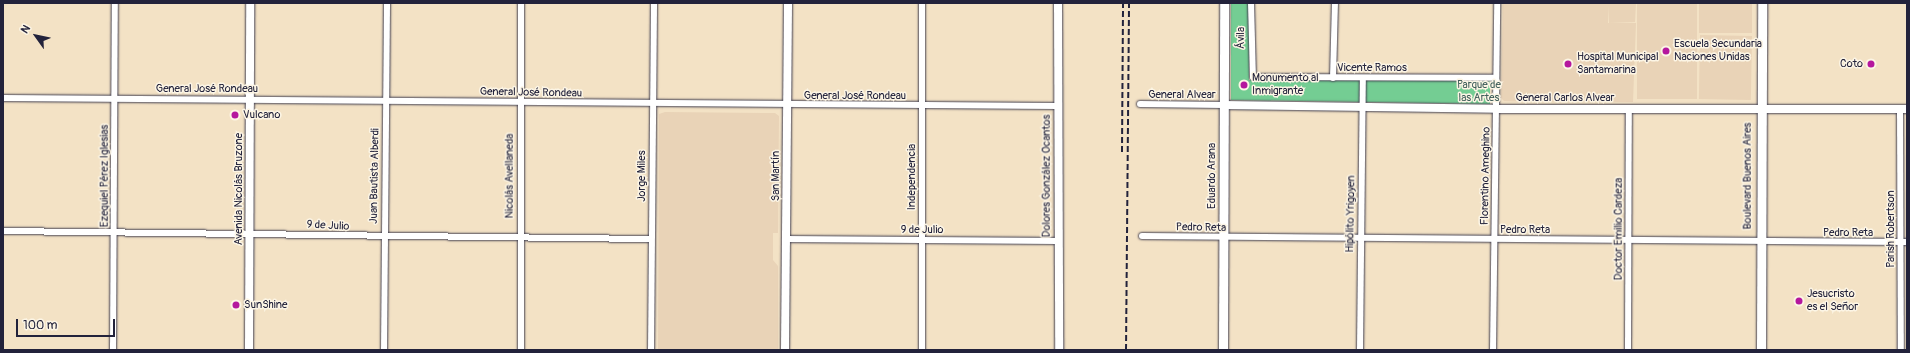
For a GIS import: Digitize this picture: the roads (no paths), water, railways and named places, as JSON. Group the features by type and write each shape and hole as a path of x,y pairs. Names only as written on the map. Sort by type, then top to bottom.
{"main road":[{"name":"Eduardo Arana","path":"1223,350 1224,3"},
{"name":"Boulevard Buenos Aires","path":"1761,350 1760,110 1762,3"}],"street":[{"name":"Ezequiel Pérez Iglesias","path":"113,350 115,3"},
{"name":"Avenida Nicolás Bruzone","path":"250,3 250,350"},
{"name":"Juan Bautista Alberdi","path":"384,350 387,3"},
{"name":"Nicolás Avellaneda","path":"521,3 521,350"},
{"name":"Jorge Miles","path":"651,350 654,3"},
{"name":"San Martín","path":"785,350 788,3"},
{"name":"Independencia","path":"922,3 922,350"},
{"name":"Dolores González Ocantos","path":"1058,3 1059,350"},
{"name":"Ávila","path":"1251,3 1251,73"},
{"path":"1333,78 1335,3"},
{"name":"Florentino Ameghino","path":"1494,350 1497,3"},
{"name":"Vicente Ramos","path":"1251,73 1253,77 1496,78"},
{"name":"Hipólito Yrigoyen","path":"1360,350 1363,78"},
{"name":"General José Rondeau","path":"3,98 386,100 520,104 1059,106"},
{"name":"General Alvear","path":"1140,104 1224,105"},
{"name":"General Carlos Alvear","path":"1224,105 1497,110 1904,109"},
{"name":"Doctor Emilio Cardeza","path":"1628,350 1629,109"},
{"name":"Parish Robertson","path":"1901,350 1904,242 1904,109"},
{"name":"9 de Julio","path":"3,231 250,232 384,238 520,237 652,239"},
{"name":"Pedro Reta","path":"1142,236 1224,238 1629,240 1760,243 1904,242"},
{"name":"9 de Julio","path":"786,239 1058,241"}],"railway":[{"path":"1122,152 1123,3"},
{"path":"1126,350 1129,3"}],"place":[{"name":"Escuela Secundaria Naciones Unidas","path":"1666,51"},
{"name":"Hospital Municipal Santamarina","path":"1568,64"},
{"name":"Coto","path":"1871,64"},
{"name":"Monumento al Inmigrante","path":"1244,85"},
{"name":"Vulcano","path":"235,115"},
{"name":"Jesucristo es el Señor","path":"1799,301"},
{"name":"SunShine","path":"236,305"}],"park label":[{"name":"Parque de las Artes","path":"1479,92"}]}
